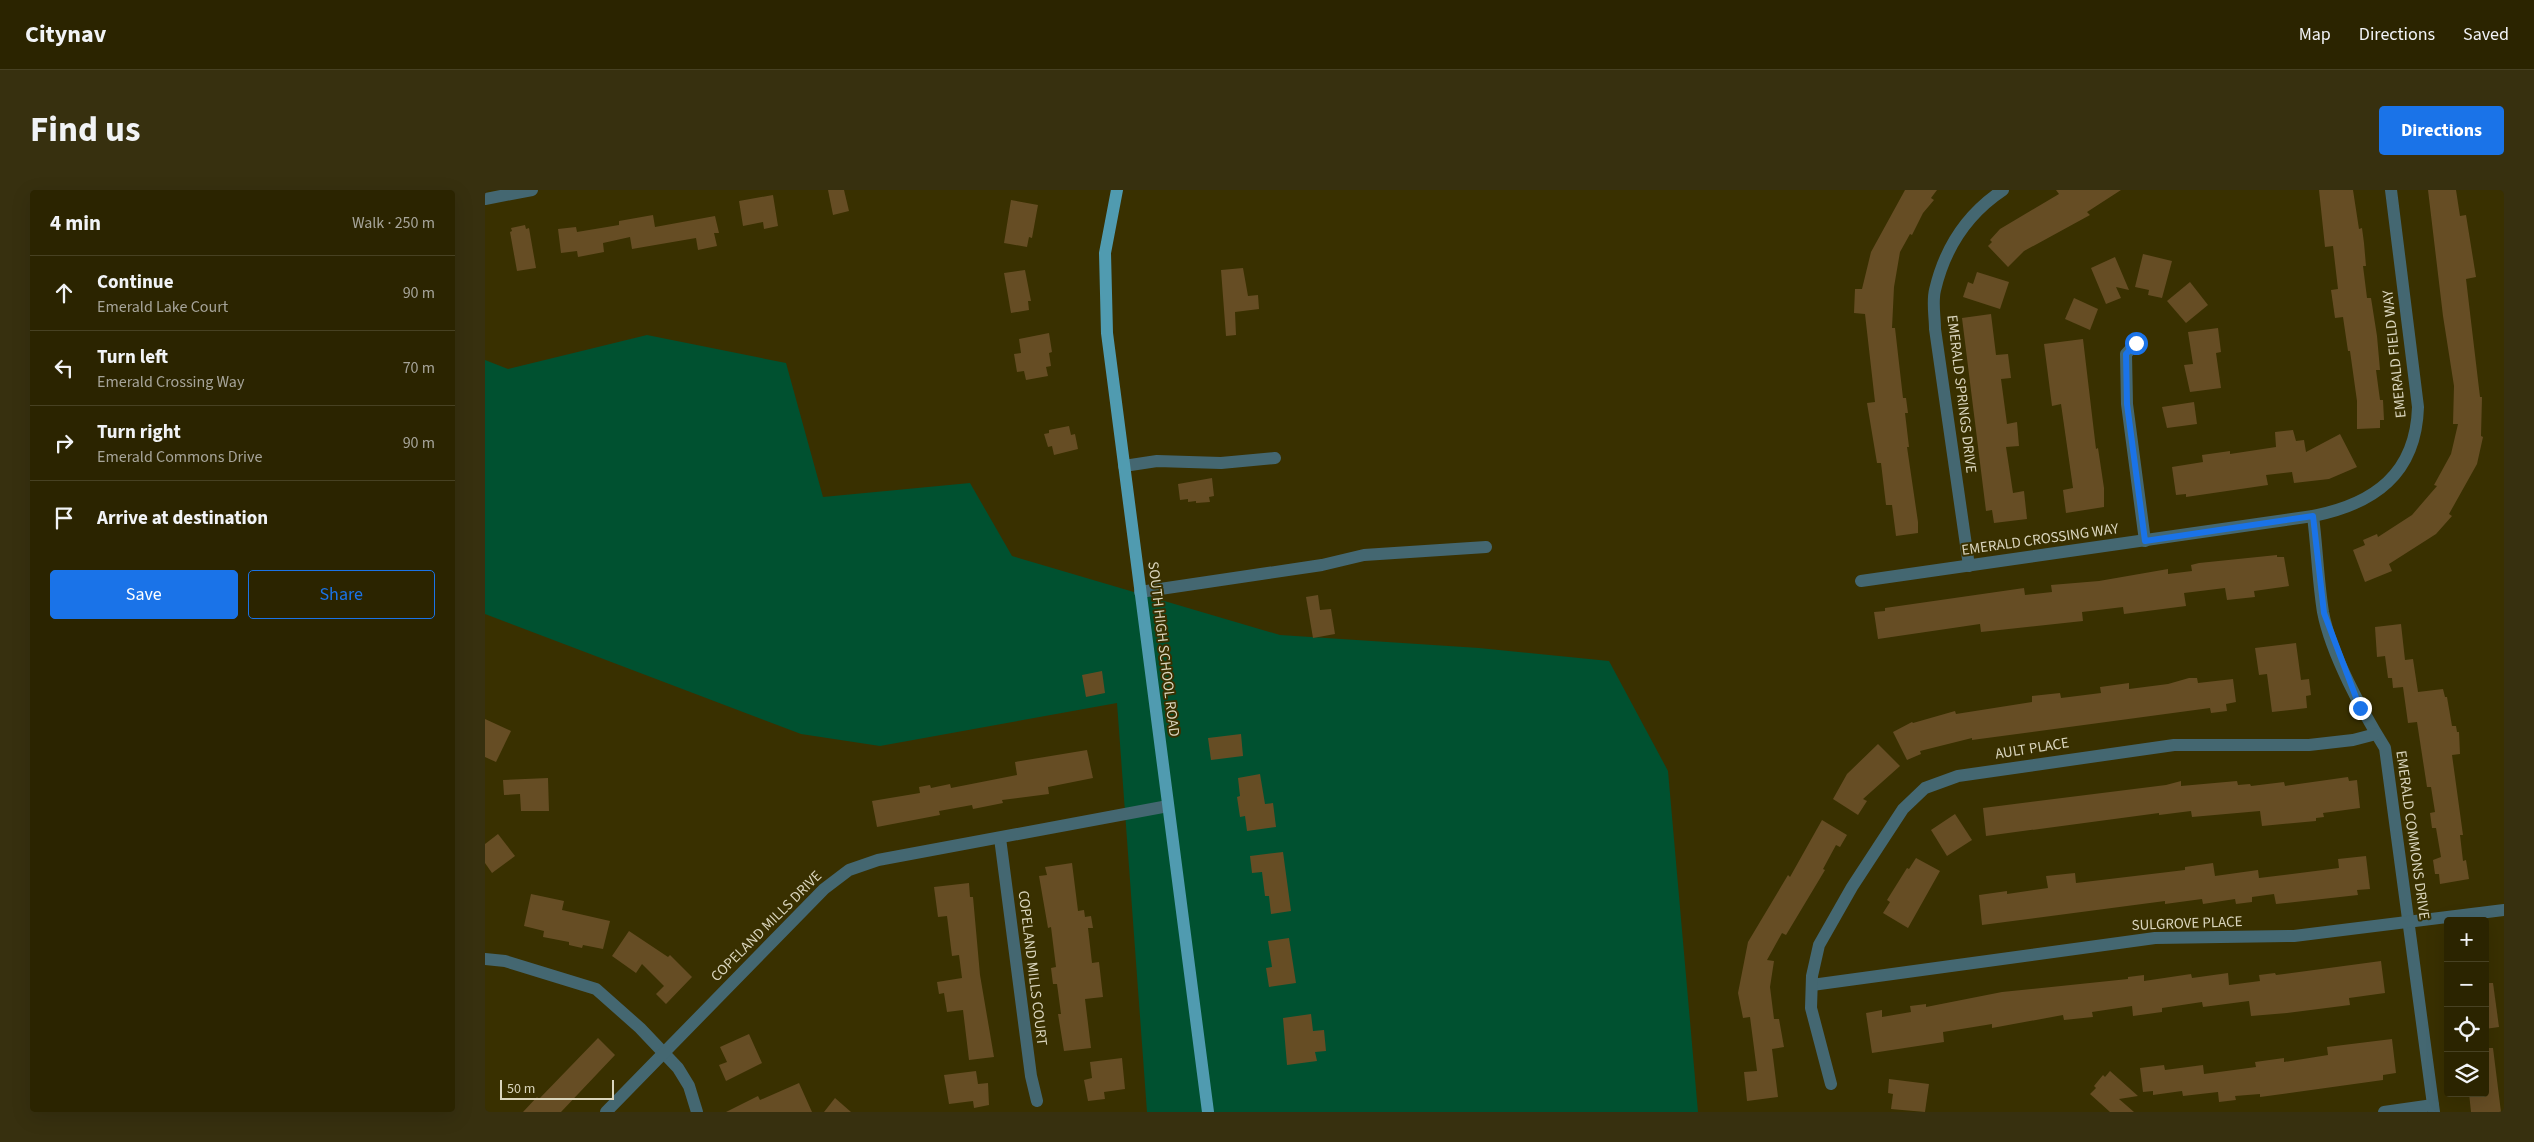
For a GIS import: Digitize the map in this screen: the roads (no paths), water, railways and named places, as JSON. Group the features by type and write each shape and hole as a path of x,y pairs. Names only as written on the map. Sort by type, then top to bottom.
{"main road":[{"name":"SOUTH HIGH SCHOOL ROAD","path":"1117,190 1106,244 1105,298 1107,333 1209,1112"}],"street":[{"path":"485,199 532,190"},
{"name":"EMERALD SPRINGS DRIVE","path":"1969,566 1935,329 1935,291 1953,239 1983,204 2003,190"},
{"name":"EMERALD FIELD WAY","path":"2313,516 2340,511 2378,492 2394,477 2409,452 2417,430 2418,407 2391,190"},
{"path":"2136,343 2126,354 2127,404 2145,541"},
{"path":"1124,466 1157,461 1221,463 1275,458"},
{"name":"EMERALD CROSSING WAY","path":"1861,581 2313,516"},
{"name":"EMERALD COMMONS DRIVE","path":"2313,516 2324,613 2360,708 2385,748 2434,1108"},
{"path":"1140,592 1322,565 1364,555 1486,547"},
{"name":"AULT PLACE","path":"1831,1084 1811,1008 1812,985 1819,945 1852,887 1903,809 1925,788 1957,776 2174,745 2309,745 2353,740 2376,734"},
{"name":"COPELAND MILLS DRIVE","path":"606,1112 841,874 878,860 1168,806"},
{"name":"COPELAND MILLS COURT","path":"1000,838 1031,1076 1037,1101"},
{"name":"SULGROVE PLACE","path":"1812,985 2155,938 2294,936 2504,910"},
{"path":"485,959 505,961 596,988 664,1052 685,1079 697,1112"},
{"path":"2384,1112 2434,1108"}]}
